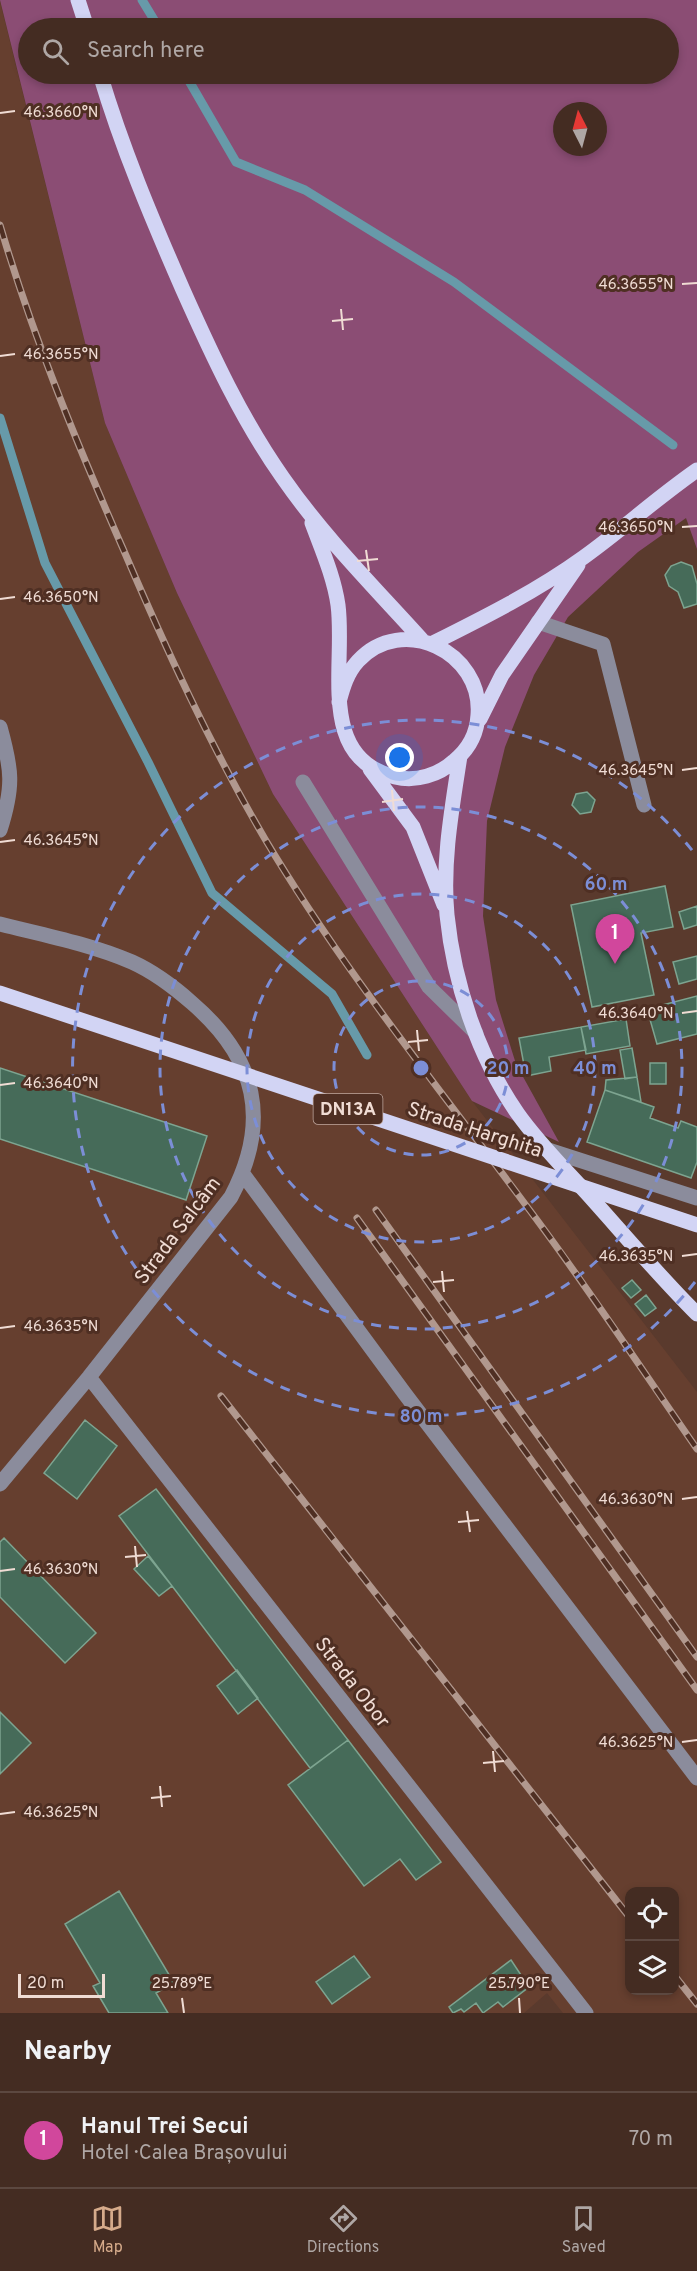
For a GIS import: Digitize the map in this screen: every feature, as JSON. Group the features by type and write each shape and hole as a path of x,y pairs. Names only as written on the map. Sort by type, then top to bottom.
{"main road":[{"path":"78,0 84,18"},
{"path":"103,84 137,182 212,354 282,476 309,514 428,642 451,653 465,667 477,695 478,724"},
{"path":"339,702 345,680 358,661 377,647 399,640 428,642 508,605 586,556 655,499 697,470"},
{"path":"309,514 330,571 338,602 341,634 339,702 341,726 350,747 396,801 413,827 447,914 461,989 495,1076 517,1113 545,1149 654,1272 697,1314"},
{"path":"366,764 398,778 415,779 447,768 460,756 502,675 586,556"},
{"path":"447,914 448,853 460,756"},
{"name":"Strada Harghita","path":"0,993 697,1225"}],"street":[{"path":"538,622 603,644 644,805"},
{"path":"0,727 11,767 9,801 0,830"},
{"path":"303,782 429,987 477,1034"},
{"name":"Strada Salcâm","path":"0,924 101,951 133,963 173,986 211,1019 230,1042 246,1071 253,1095 252,1140 243,1174 215,1219 0,1484"},
{"path":"545,1149 697,1198"},
{"path":"243,1174 405,1394 697,1778"},
{"name":"Strada Obor","path":"89,1377 586,2013"}],"shaded area":[{"path":"0,0 697,0 697,549 686,518 638,552 568,617 534,675 505,747 487,821 483,916 496,1000 516,1064 559,1142 472,1101 273,794 177,593 105,423 21,84 679,84 679,18 18,18 18,73"},
{"path":"0,2 18,74 18,84 20,84 105,423 177,593 273,794 472,1101 697,1392 697,2013 563,2013 547,1993 524,2013 0,2013 0,783 5,739 0,734"}],"building":[{"path":"681,562 692,566 697,584 697,604 684,608 678,592 669,586 665,575 671,566"},
{"path":"587,792 595,800 591,812 580,814 572,805 576,794"},
{"path":"665,886 673,927 641,933 654,995 592,1007 571,905"},
{"path":"697,906 697,925 684,929 679,912"},
{"path":"697,956 697,979 679,984 673,962"},
{"path":"697,996 697,1034 657,1044 647,1009"},
{"path":"626,1019 630,1046 586,1054 581,1027"},
{"path":"581,1027 586,1050 549,1057 551,1071 526,1076 519,1038"},
{"path":"632,1048 637,1077 625,1079 620,1050"},
{"path":"650,1063 666,1063 666,1084 650,1084"},
{"path":"0,1068 207,1136 186,1200 0,1139"},
{"path":"637,1077 641,1102 605,1090 606,1080"},
{"path":"605,1090 654,1107 650,1118 678,1128 681,1121 697,1127 697,1162 691,1178 587,1142"},
{"path":"632,1280 641,1290 631,1298 622,1288"},
{"path":"646,1295 656,1308 645,1316 635,1304"},
{"path":"85,1420 117,1446 77,1499 44,1473"},
{"path":"156,1489 348,1740 310,1768 119,1516"},
{"path":"4,1538 96,1633 65,1663 0,1597 0,1542"},
{"path":"148,1556 172,1586 159,1596 134,1569"},
{"path":"237,1670 258,1698 238,1714 217,1686"},
{"path":"0,1712 31,1743 0,1774"},
{"path":"348,1740 441,1862 416,1880 400,1859 364,1886 288,1785"},
{"path":"119,1891 174,1983 156,1993 168,2013 109,2013 93,1986 100,1983 65,1924"},
{"path":"354,1956 370,1977 332,2004 316,1982"},
{"path":"511,1960 529,1987 503,2007 498,2002 483,2013 476,2003 464,2012 461,2009 453,2013 449,2007"}],"waterway":[{"path":"142,0 153,18"},
{"path":"191,84 236,162 305,190 454,282 673,445"},
{"path":"0,418 45,563 148,762 212,893 332,994 367,1055"}],"railway":[{"path":"0,225 41,349 89,471 173,661 245,804 294,887 357,979 569,1264 697,1449"},
{"path":"376,1210 697,1657"},
{"path":"357,1218 697,1690"},
{"path":"221,1396 625,1912"},
{"path":"679,1981 697,2004"}],"place":[{"name":"Hanul Trei Secui","path":"615,964"}]}
